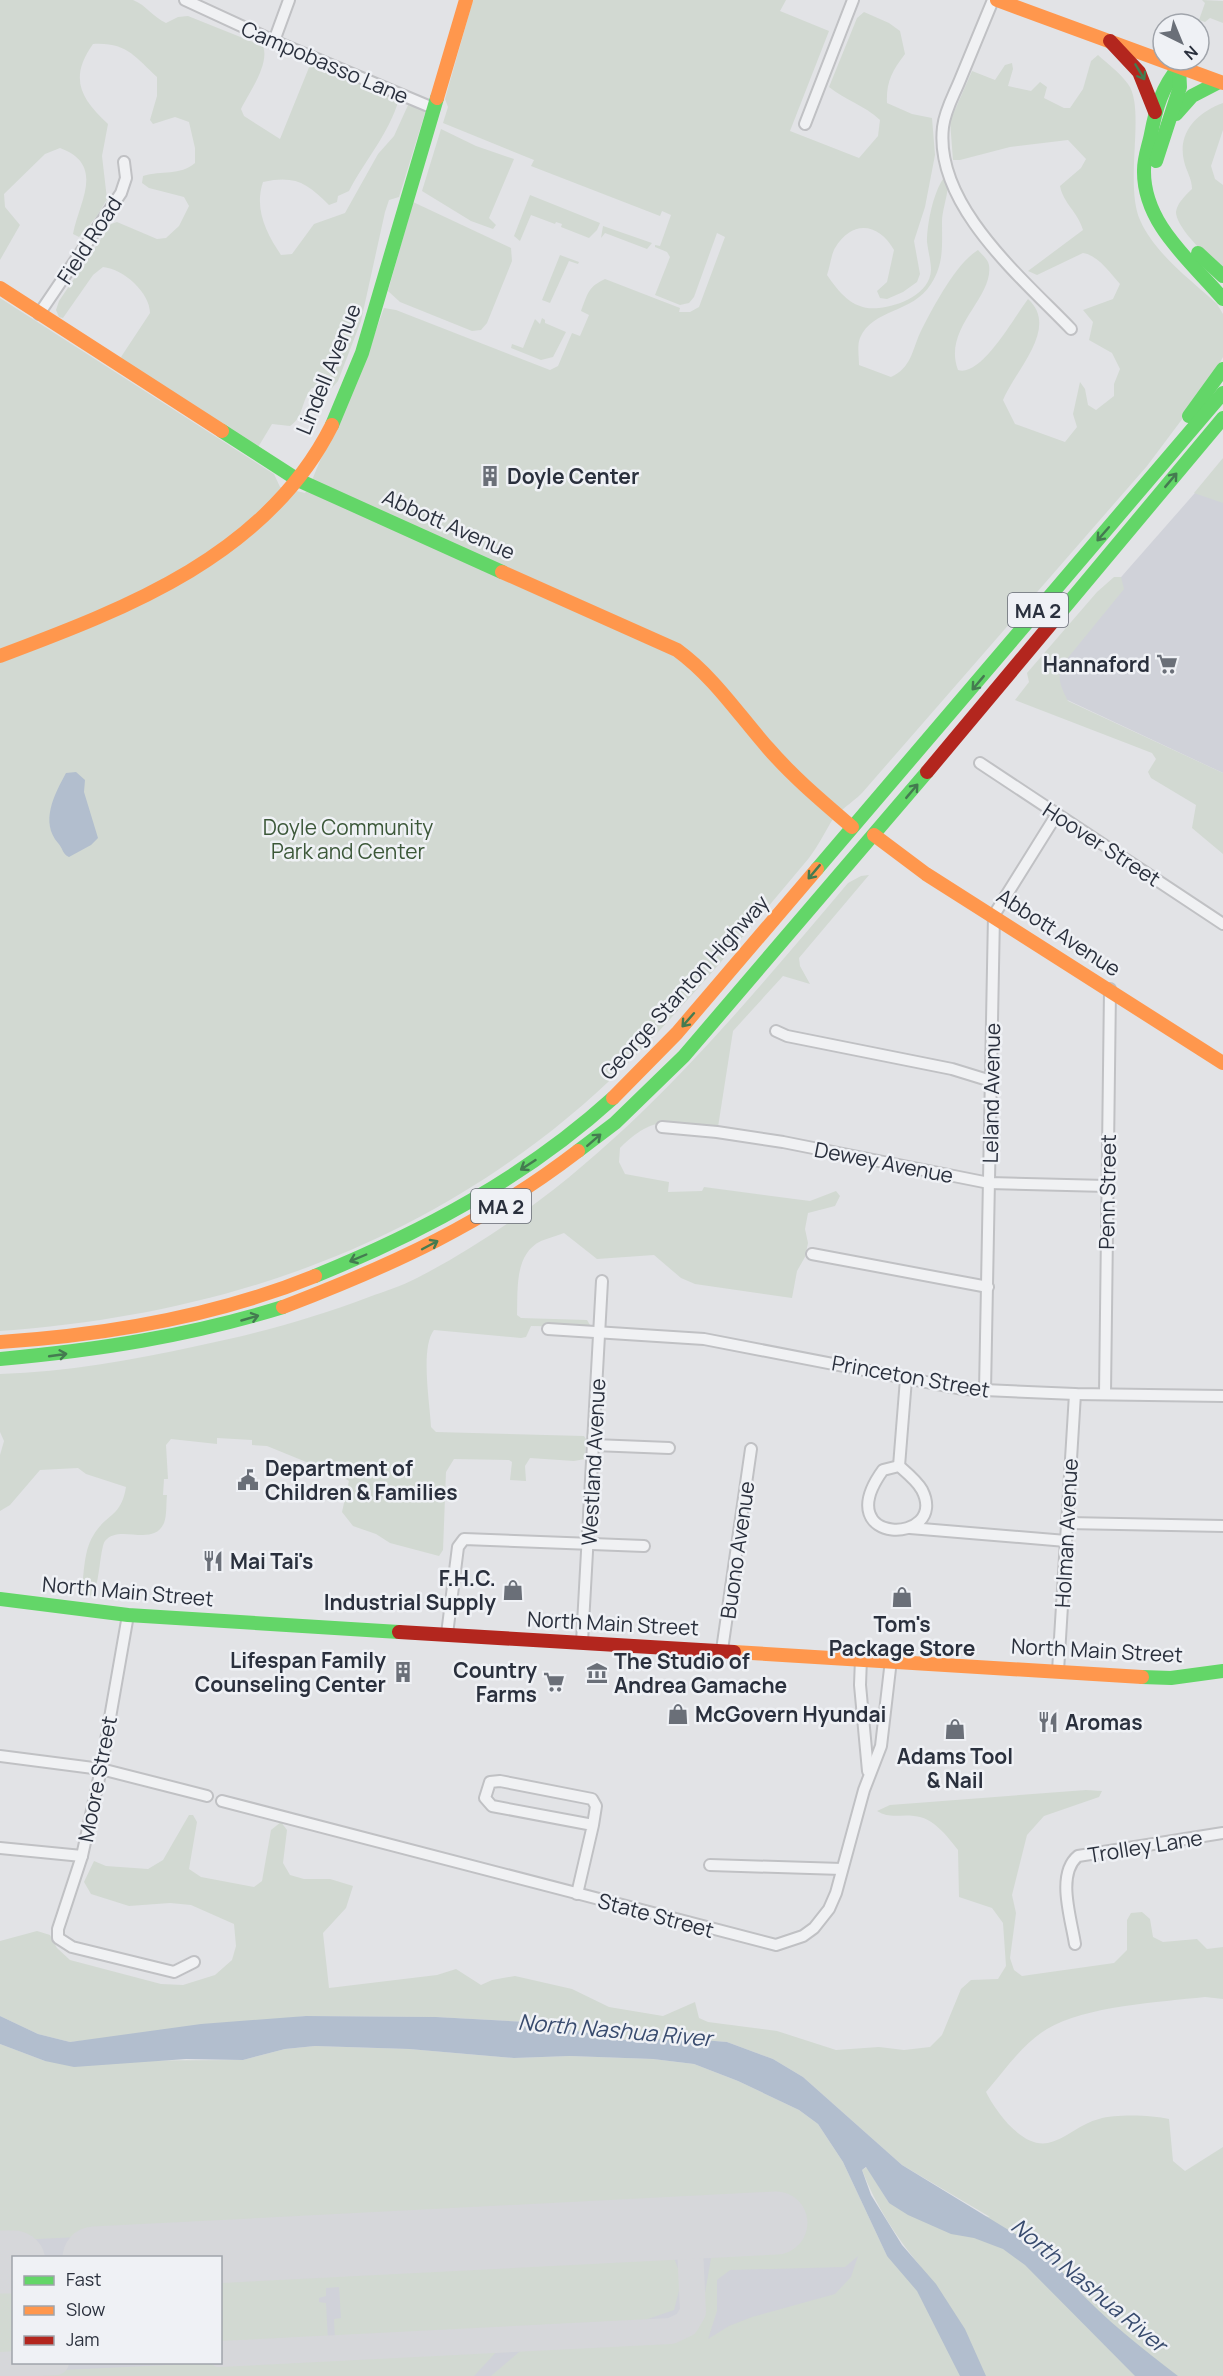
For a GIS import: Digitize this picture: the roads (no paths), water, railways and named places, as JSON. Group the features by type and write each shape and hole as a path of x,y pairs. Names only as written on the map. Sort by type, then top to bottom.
{"main road":[{"name":"Lindell Avenue","path":"0,656 116,612 152,595 244,537 277,506 298,480 320,448 362,353 466,0"},
{"path":"995,0 1151,56"},
{"path":"1110,41 1126,53 1139,69 1149,89 1155,112"},
{"path":"1174,72 1165,82 1155,112 1144,171 1148,203 1163,229 1223,300"},
{"path":"1179,72 1180,87 1171,120 1156,158 1155,174 1159,201 1181,233 1208,265 1223,276"},
{"path":"1193,72 1221,82"},
{"path":"1171,120 1192,96 1221,82"},
{"name":"Abbott Avenue","path":"0,288 298,480 629,627 684,655 714,678 780,761 852,827"},
{"path":"1122,512 1223,369"},
{"name":"George Stanton Highway","path":"0,1342 92,1334 203,1312 333,1269 385,1247 486,1191 569,1135 651,1061 1223,393"},
{"name":"George Stanton Highway","path":"0,1359 50,1356 141,1343 219,1327 278,1310 382,1270 503,1205 586,1147 667,1074 874,835 1223,418"},
{"name":"Abbott Avenue","path":"874,835 926,874 994,915 1223,1063"},
{"name":"North Main Street","path":"0,1599 128,1615 1171,1678 1223,1671"}],"street":[{"name":"Campobasso Lane","path":"185,0 274,41 433,108"},
{"path":"274,41 290,0"},
{"path":"804,124 853,0"},
{"path":"995,0 946,112 943,143 945,158 974,224 1071,329"},
{"name":"Field Road","path":"39,314 121,193 126,178 124,162"},
{"name":"Hoover Street","path":"980,763 1223,924"},
{"path":"994,915 1057,814"},
{"name":"Leland Avenue","path":"985,1390 994,915"},
{"name":"Penn Street","path":"1105,1394 1110,989"},
{"path":"776,1031 787,1036 952,1069 991,1081"},
{"name":"Dewey Avenue","path":"662,1127 717,1132 783,1142 989,1183 1107,1186"},
{"path":"812,1254 988,1287"},
{"name":"Westland Avenue","path":"582,1642 602,1281"},
{"name":"Princeton Street","path":"548,1329 654,1334 723,1341 906,1379 985,1390 1075,1395 1223,1396"},
{"path":"906,1379 900,1466 921,1489 924,1497 922,1515 910,1528"},
{"name":"Holman Avenue","path":"1058,1671 1075,1395"},
{"path":"594,1445 669,1448"},
{"name":"Buono Avenue","path":"722,1650 752,1449"},
{"path":"900,1466 883,1470 871,1491 869,1508 871,1516 884,1529 902,1531 910,1528 1066,1541"},
{"path":"1067,1523 1223,1526"},
{"path":"447,1634 458,1547 462,1540 470,1538 589,1546 644,1546"},
{"name":"Moore Street","path":"128,1615 101,1769 82,1856 58,1929 60,1940 72,1947 174,1972 194,1962"},
{"path":"861,1658 860,1685 868,1776"},
{"name":"State Street","path":"222,1800 776,1944 803,1936 822,1920 836,1893 868,1776 881,1746 891,1660"},
{"path":"0,1756 101,1769 207,1796"},
{"path":"577,1894 593,1825 596,1806 592,1799 490,1782 485,1798 492,1806 593,1825"},
{"name":"Trolley Lane","path":"1075,1944 1066,1875 1070,1863 1078,1856 1223,1833"},
{"path":"0,1848 82,1856"},
{"path":"710,1865 842,1869"}],"water":[{"path":"76,772 85,780 84,792 98,838 91,845 69,857 53,835 49,817 53,799 66,773"},
{"path":"0,2016 38,2034 70,2042 201,2024 306,2016 436,2017 528,2022 626,2040 678,2038 727,2042 773,2059 803,2077 902,2165 1048,2254 1092,2304 1178,2376 1135,2376 1025,2265 1003,2249 974,2238 951,2234 908,2215 889,2203 866,2167 862,2170 871,2195 902,2245 936,2284 965,2329 986,2376 960,2376 917,2291 887,2256 843,2162 818,2124 799,2110 738,2081 694,2064 653,2059 570,2056 514,2058 409,2049 315,2046 285,2049 243,2060 186,2059 74,2067 45,2061 0,2044"}],"place":[{"name":"Doyle Center","path":"490,476"},
{"name":"Hannaford","path":"1167,664"},
{"name":"Department of Children & Families","path":"248,1480"},
{"name":"Mai Tai's","path":"213,1561"},
{"name":"F.H.C. Industrial Supply","path":"513,1590"},
{"name":"Tom's Package Store","path":"902,1597"},
{"name":"Lifespan Family Counseling Center","path":"403,1672"},
{"name":"The Studio of Andrea Gamache","path":"597,1673"},
{"name":"Country Farms","path":"554,1682"},
{"name":"McGovern Hyundai","path":"678,1714"},
{"name":"Aromas","path":"1048,1722"},
{"name":"Adams Tool & Nail","path":"955,1729"}],"park label":[{"name":"Doyle Community Park and Center","path":"348,839"}],"water label":[{"name":"North Nashua River","path":"615,2030"},
{"name":"North Nashua River","path":"1089,2285"}]}
